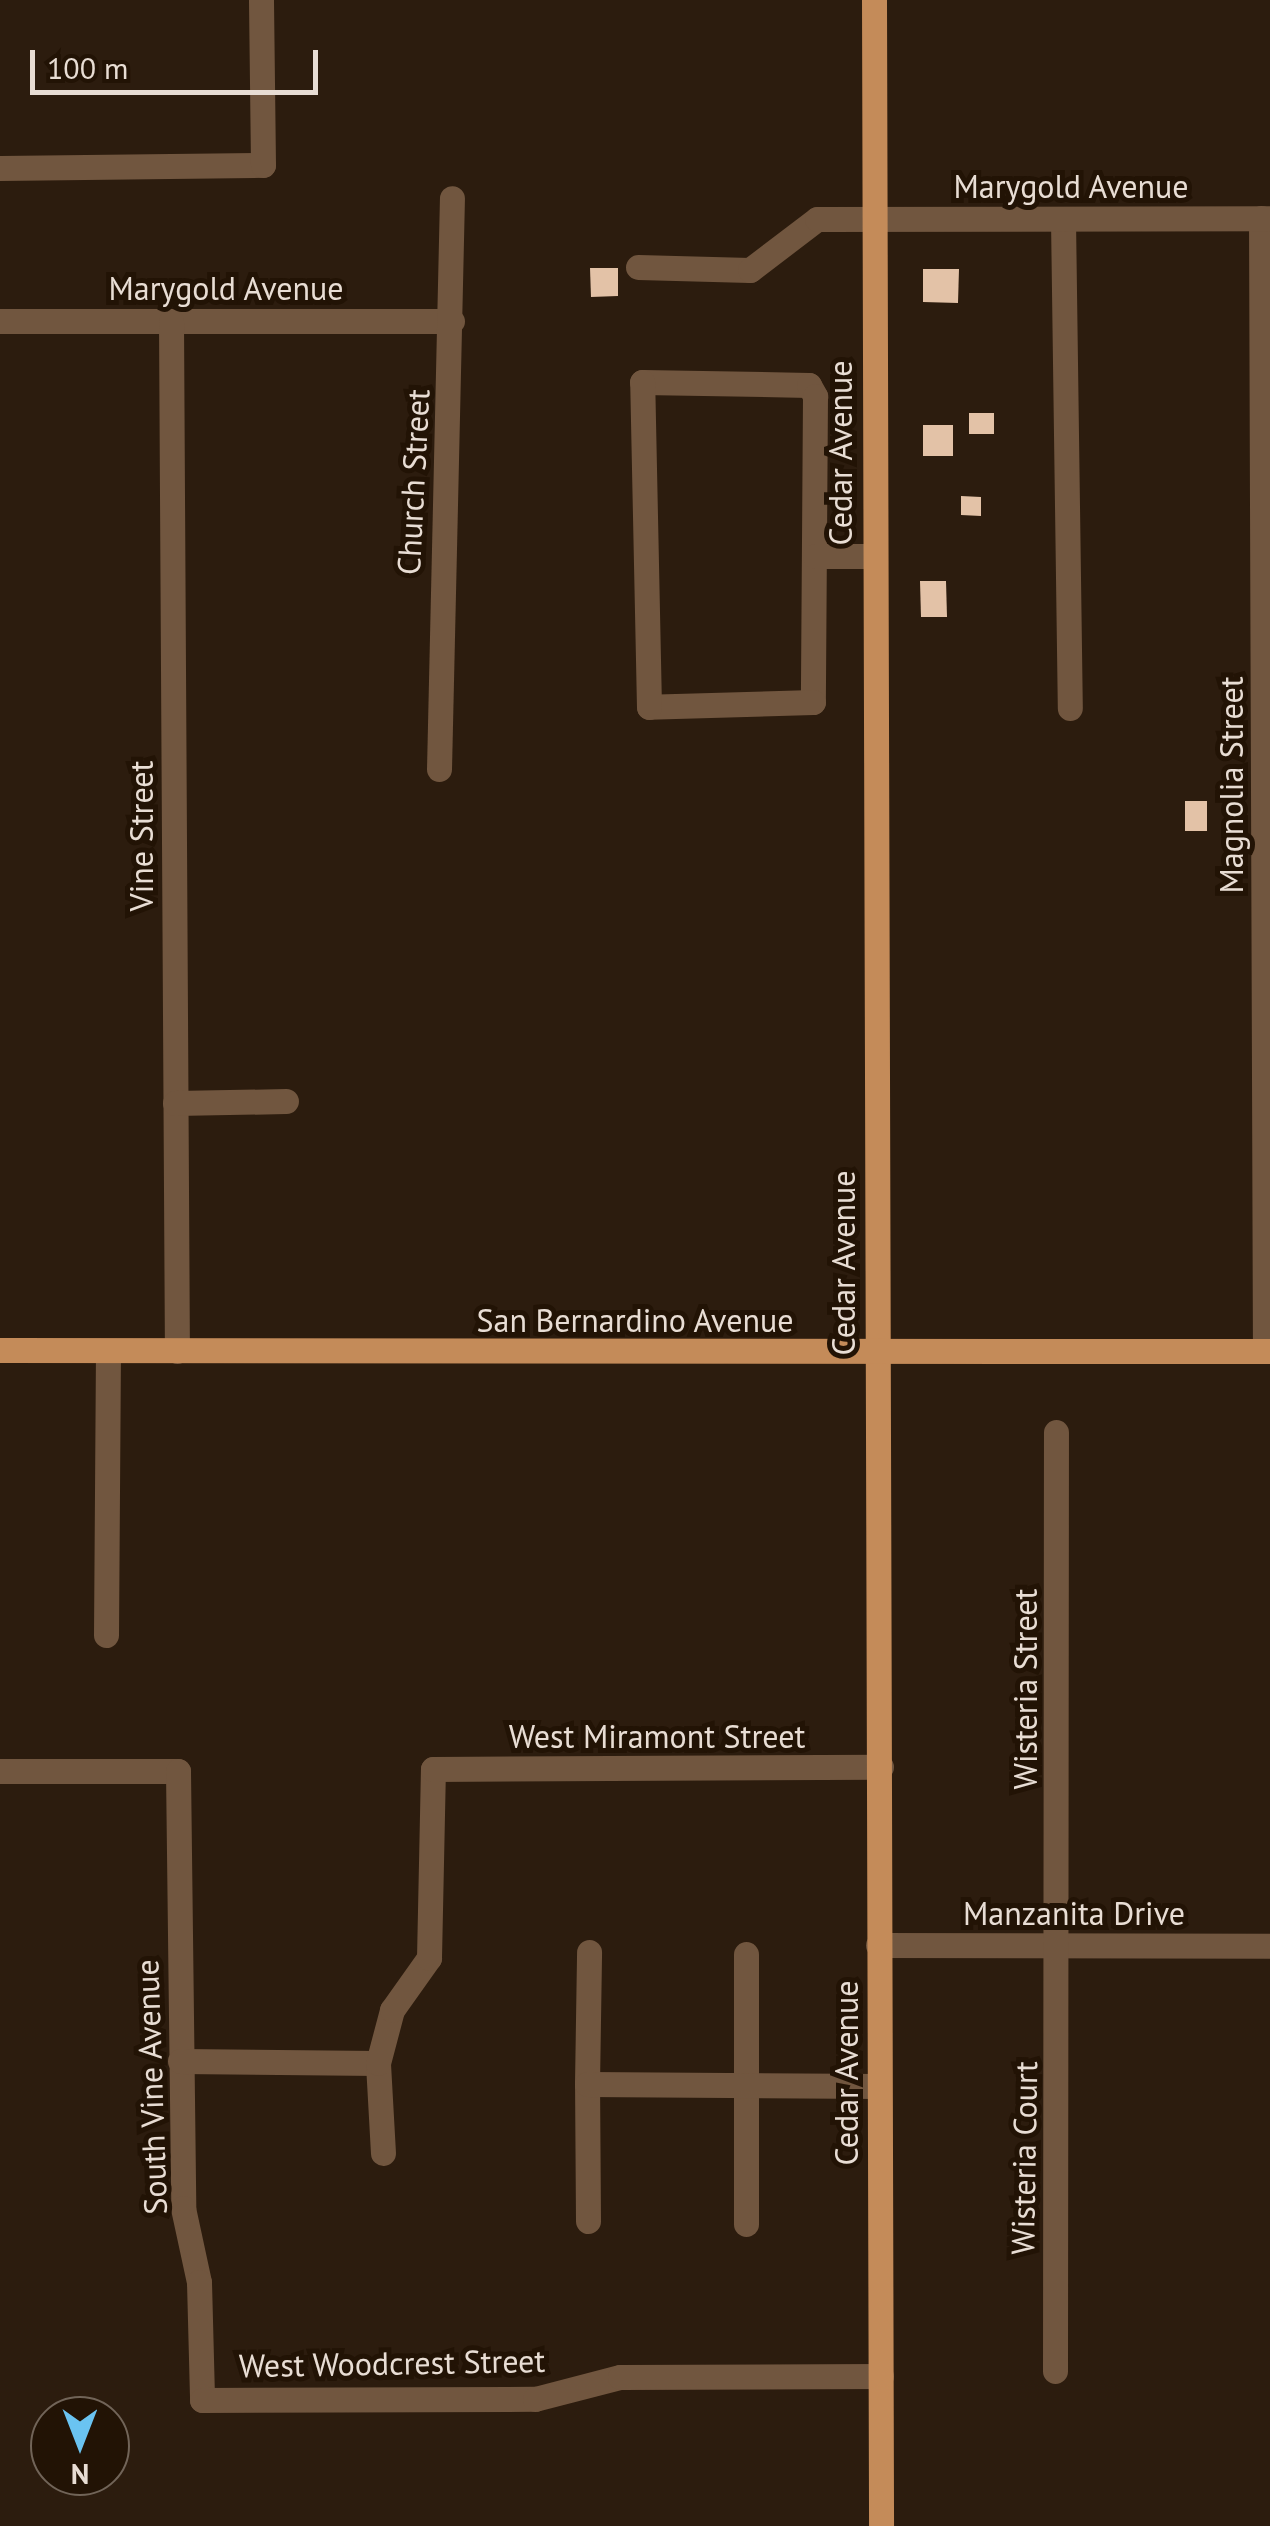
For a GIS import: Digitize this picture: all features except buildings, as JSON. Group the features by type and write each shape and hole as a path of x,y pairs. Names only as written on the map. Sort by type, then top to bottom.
{"main road":[{"name":"Cedar Avenue","path":"874,0 881,2526"},
{"name":"San Bernardino Avenue","path":"0,1350 1268,1351"}],"street":[{"path":"0,168 263,164 261,0"},
{"name":"Church Street","path":"439,770 452,198"},
{"name":"Marygold Avenue","path":"638,267 750,270 817,219 1266,218"},
{"name":"Magnolia Street","path":"1266,218 1268,1351"},
{"path":"1063,219 1070,708"},
{"name":"Marygold Avenue","path":"0,321 452,321"},
{"name":"Vine Street","path":"170,321 177,1351"},
{"path":"642,382 809,386 815,556 813,702 648,707 642,382"},
{"path":"815,556 873,556"},
{"path":"175,1102 286,1101"},
{"path":"106,1635 108,1351"},
{"name":"Wisteria Street","path":"1056,1432 1059,1946"},
{"name":"West Miramont Street","path":"378,2062 392,2010 429,1958 433,1769 881,1767"},
{"name":"South Vine Avenue","path":"0,1771 178,1771 180,2061 202,2400"},
{"name":"Manzanita Drive","path":"878,1946 1270,1946"},
{"name":"Wisteria Court","path":"1055,2372 1059,1946"},
{"path":"588,2221 589,1952"},
{"path":"746,1954 746,2224"},
{"path":"180,2061 378,2062 382,2153"},
{"path":"587,2084 879,2086"},
{"name":"West Woodcrest Street","path":"202,2400 536,2399 620,2377 881,2376"}]}
